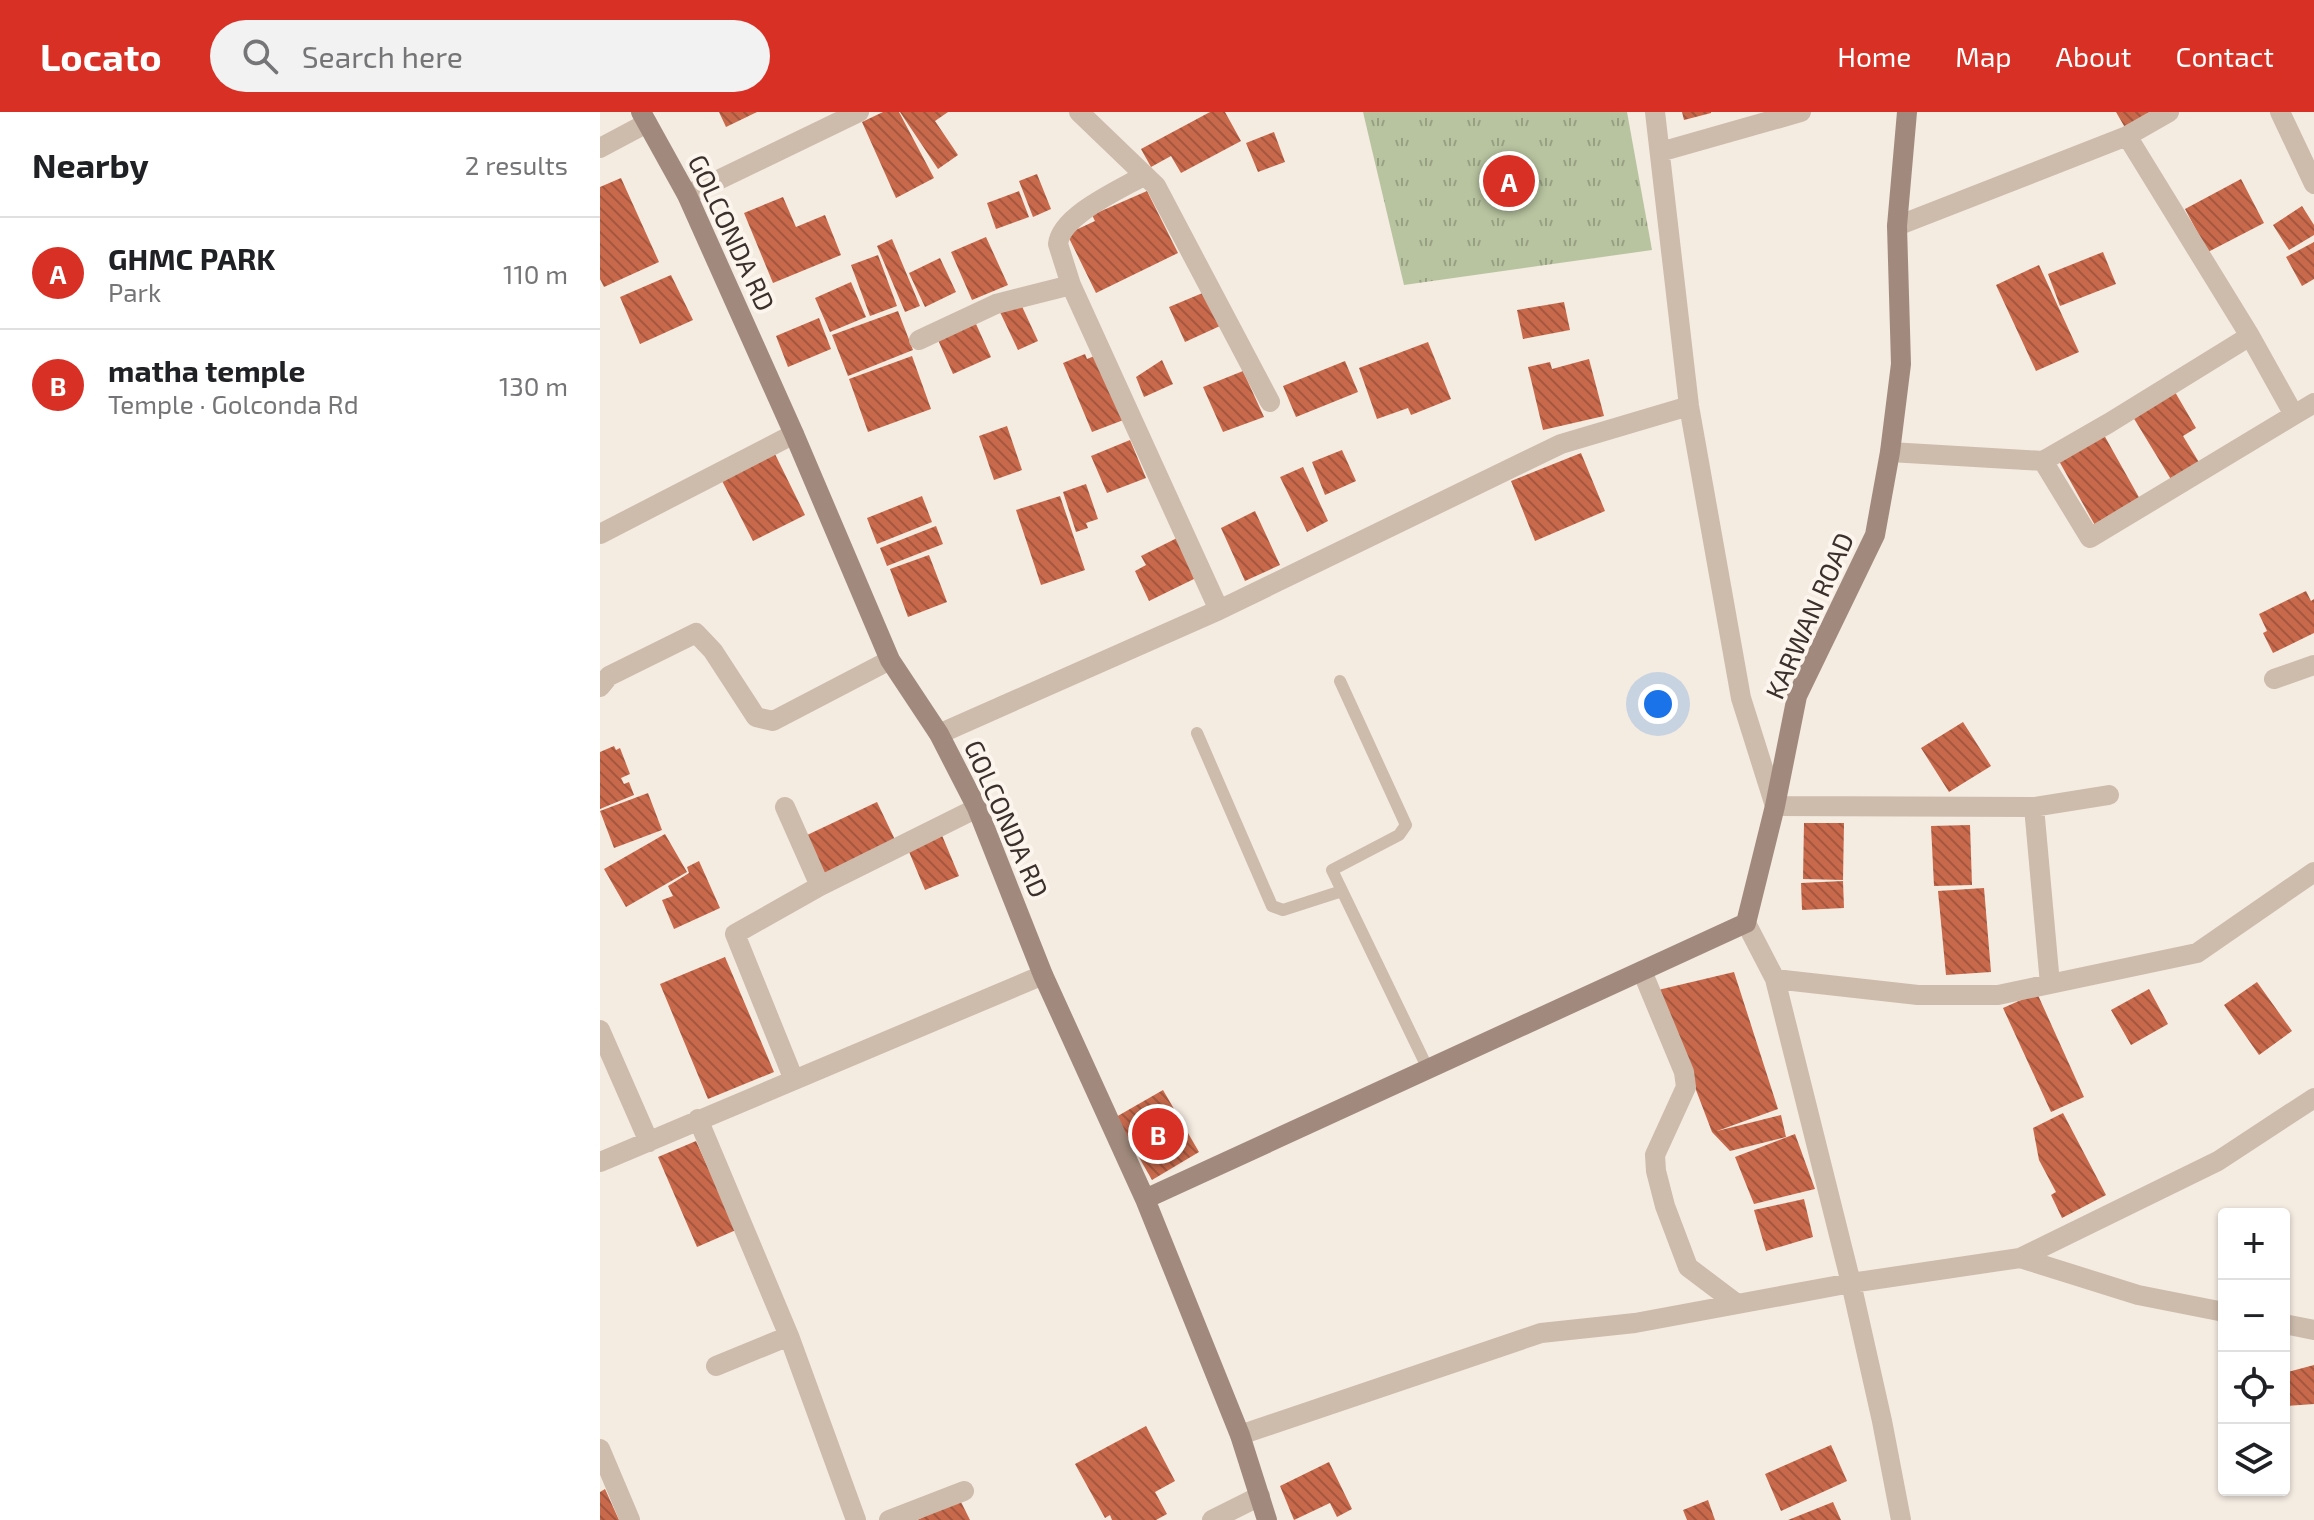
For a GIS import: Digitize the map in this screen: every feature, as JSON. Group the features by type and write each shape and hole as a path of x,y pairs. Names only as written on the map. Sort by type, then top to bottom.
{"main road":[{"name":"KARWAN ROAD","path":"1746,923 1775,806 1797,696 1875,535 1901,364 1897,226 1907,112"},
{"name":"GOLCONDA RD","path":"644,118 687,195 794,434 890,660 939,734 977,808 1043,975 1145,1199 1240,1435 1267,1520"},
{"path":"1145,1199 1746,923"}],"street":[{"path":"687,195 859,112"},
{"path":"1655,112 1689,406 1741,698 1775,806 2034,807 2109,795"},
{"path":"1660,152 1801,112"},
{"path":"1897,226 2127,136 2169,112"},
{"path":"2280,112 2314,184"},
{"path":"1092,116 1156,186 1270,402"},
{"path":"600,148 644,118"},
{"path":"2127,136 2250,336 2294,415"},
{"path":"1145,175 1070,220 1058,244 1071,285 1219,610"},
{"path":"919,340 996,304 1071,285"},
{"path":"1890,452 2043,461 2250,336"},
{"path":"2043,461 2090,538 2314,403"},
{"path":"939,734 1219,610 1561,444 1689,406"},
{"path":"600,534 794,434"},
{"path":"600,687 609,676 696,633 713,651 756,717 773,721 890,660"},
{"path":"2274,679 2314,665"},
{"path":"785,807 820,886"},
{"path":"2034,807 2050,984"},
{"path":"794,1080 735,934 820,886 977,808"},
{"path":"1775,979 1918,995 1998,995 2197,953 2314,872"},
{"path":"1746,923 1775,979 1851,1283 1901,1520"},
{"path":"1642,971 1684,1072 1686,1087 1655,1155 1665,1206 1688,1267 1737,1304"},
{"path":"600,1162 1043,975"},
{"path":"600,1030 649,1142"},
{"path":"1240,1435 1541,1333 1635,1323 1851,1283 2020,1258 2218,1161 2314,1098"},
{"path":"698,1119 789,1336 856,1520"},
{"path":"2020,1258 2138,1295 2218,1311"},
{"path":"2290,1325 2314,1330"},
{"path":"716,1366 789,1336"},
{"path":"600,1449 630,1520"},
{"path":"889,1520 964,1491"},
{"path":"1212,1520 1260,1496"}],"lane":[{"path":"1340,681 1406,825 1399,835 1332,870 1428,1069"},
{"path":"1197,733 1272,906 1283,910 1342,891"}],"green space":[{"path":"1363,112 1627,112 1652,250 1404,285"}],"building":[{"path":"719,112 757,112 726,127"},
{"path":"883,112 899,112 934,178 896,198 862,122"},
{"path":"900,112 948,112 935,121 958,155 938,169"},
{"path":"1210,112 1225,112 1241,141 1181,173 1171,156 1151,167 1141,149"},
{"path":"1682,112 1711,112 1711,113 1684,120"},
{"path":"2116,112 2159,112 2127,131"},
{"path":"1274,132 1285,162 1258,172 1246,143"},
{"path":"1037,174 1051,209 1033,217 1019,181"},
{"path":"621,178 659,262 604,287 600,279 600,187"},
{"path":"2241,179 2264,223 2208,252 2185,209"},
{"path":"1019,191 1029,217 996,229 987,203"},
{"path":"1147,191 1178,253 1096,293 1067,234 1095,221 1092,215"},
{"path":"783,197 796,227 825,215 841,255 773,283 744,213"},
{"path":"2302,206 2314,225 2314,235 2289,250 2273,225"},
{"path":"986,237 1008,285 972,300 951,252"},
{"path":"892,239 920,306 905,312 877,246"},
{"path":"2314,242 2314,279 2302,286 2286,257"},
{"path":"2103,252 2116,284 2060,306 2048,274"},
{"path":"878,255 897,306 870,316 851,265"},
{"path":"940,258 956,292 925,307 909,273"},
{"path":"2039,265 2079,352 2036,371 1996,285"},
{"path":"671,275 693,320 640,344 620,297"},
{"path":"851,282 866,317 830,332 815,298"},
{"path":"1205,292 1220,326 1185,342 1169,307"},
{"path":"1019,300 1038,341 1018,350 999,310"},
{"path":"1564,302 1570,330 1523,339 1517,310"},
{"path":"898,311 913,350 848,376 832,335"},
{"path":"819,318 831,349 788,367 776,336"},
{"path":"976,324 991,357 953,374 938,340"},
{"path":"1428,342 1451,399 1411,415 1408,408 1377,419 1359,368"},
{"path":"1085,354 1087,359 1097,355 1126,419 1092,432 1063,363"},
{"path":"912,356 931,409 868,432 849,379"},
{"path":"1589,359 1604,416 1543,430 1528,367 1550,362 1552,369"},
{"path":"1162,360 1173,384 1144,397 1136,377"},
{"path":"1345,361 1358,392 1296,417 1283,386"},
{"path":"1243,371 1264,417 1223,432 1203,387"},
{"path":"2175,392 2196,428 2183,436 2200,464 2172,481 2133,417"},
{"path":"1007,426 1022,470 994,480 979,436"},
{"path":"2104,435 2141,501 2096,527 2059,461"},
{"path":"1130,440 1146,478 1107,493 1091,456"},
{"path":"773,450 805,515 753,541 720,477"},
{"path":"1342,450 1356,481 1325,495 1312,462"},
{"path":"1581,453 1605,511 1535,541 1511,481"},
{"path":"1303,467 1328,521 1307,532 1280,477"},
{"path":"1086,484 1098,519 1086,523 1088,528 1076,532 1063,492"},
{"path":"922,496 932,522 877,544 867,518"},
{"path":"1060,496 1085,570 1041,585 1016,510"},
{"path":"1255,511 1280,565 1245,581 1221,528"},
{"path":"936,526 943,544 887,566 880,548"},
{"path":"1179,537 1198,577 1149,601 1135,571 1146,565 1141,556"},
{"path":"929,555 947,602 908,617 890,569"},
{"path":"2306,591 2311,601 2314,599 2314,633 2273,653 2263,633 2267,631 2259,614"},
{"path":"1963,722 1991,766 1949,792 1921,748"},
{"path":"614,746 616,750 620,748 630,774 621,778 624,784 629,782 634,795 600,809 600,752"},
{"path":"648,793 662,830 614,848 600,811"},
{"path":"877,802 897,844 825,878 805,836"},
{"path":"1804,823 1844,823 1843,880 1803,879"},
{"path":"1970,825 1972,885 1934,886 1931,826"},
{"path":"941,833 959,876 925,890 907,847"},
{"path":"665,834 687,872 626,907 604,869"},
{"path":"699,861 720,908 674,929 662,900 673,896 668,886 689,873 687,867"},
{"path":"1843,881 1844,908 1802,910 1801,883"},
{"path":"1984,888 1991,972 1946,975 1938,891"},
{"path":"725,957 774,1072 708,1099 660,984"},
{"path":"1734,972 1778,1109 1717,1131 1781,1115 1786,1137 1730,1151 1712,1132 1658,990"},
{"path":"2257,982 2292,1031 2259,1055 2224,1005"},
{"path":"2149,989 2168,1024 2131,1045 2111,1010"},
{"path":"2037,993 2084,1097 2051,1112 2003,1008"},
{"path":"1163,1090 1199,1152 1152,1180 1116,1117"},
{"path":"2063,1113 2106,1195 2062,1218 2051,1195 2056,1192 2039,1160 2033,1128"},
{"path":"1795,1134 1815,1189 1754,1204 1735,1157"},
{"path":"696,1141 736,1230 697,1247 658,1157"},
{"path":"1804,1199 1813,1237 1766,1251 1754,1210"},
{"path":"2314,1365 2314,1404 2290,1406 2290,1371"},
{"path":"1146,1426 1175,1481 1155,1492 1167,1514 1156,1520 1112,1520 1110,1515 1105,1518 1075,1464"},
{"path":"1831,1445 1847,1481 1781,1511 1765,1474"},
{"path":"1329,1462 1352,1509 1337,1517 1330,1503 1294,1520 1280,1486"},
{"path":"605,1489 619,1520 600,1520 600,1492"},
{"path":"960,1500 970,1520 917,1520"},
{"path":"1708,1500 1715,1520 1687,1520 1683,1510"},
{"path":"1833,1502 1841,1520 1788,1520"}],"place":[{"name":"GHMC PARK","path":"1509,181"},
{"name":"matha temple","path":"1158,1134"}]}
